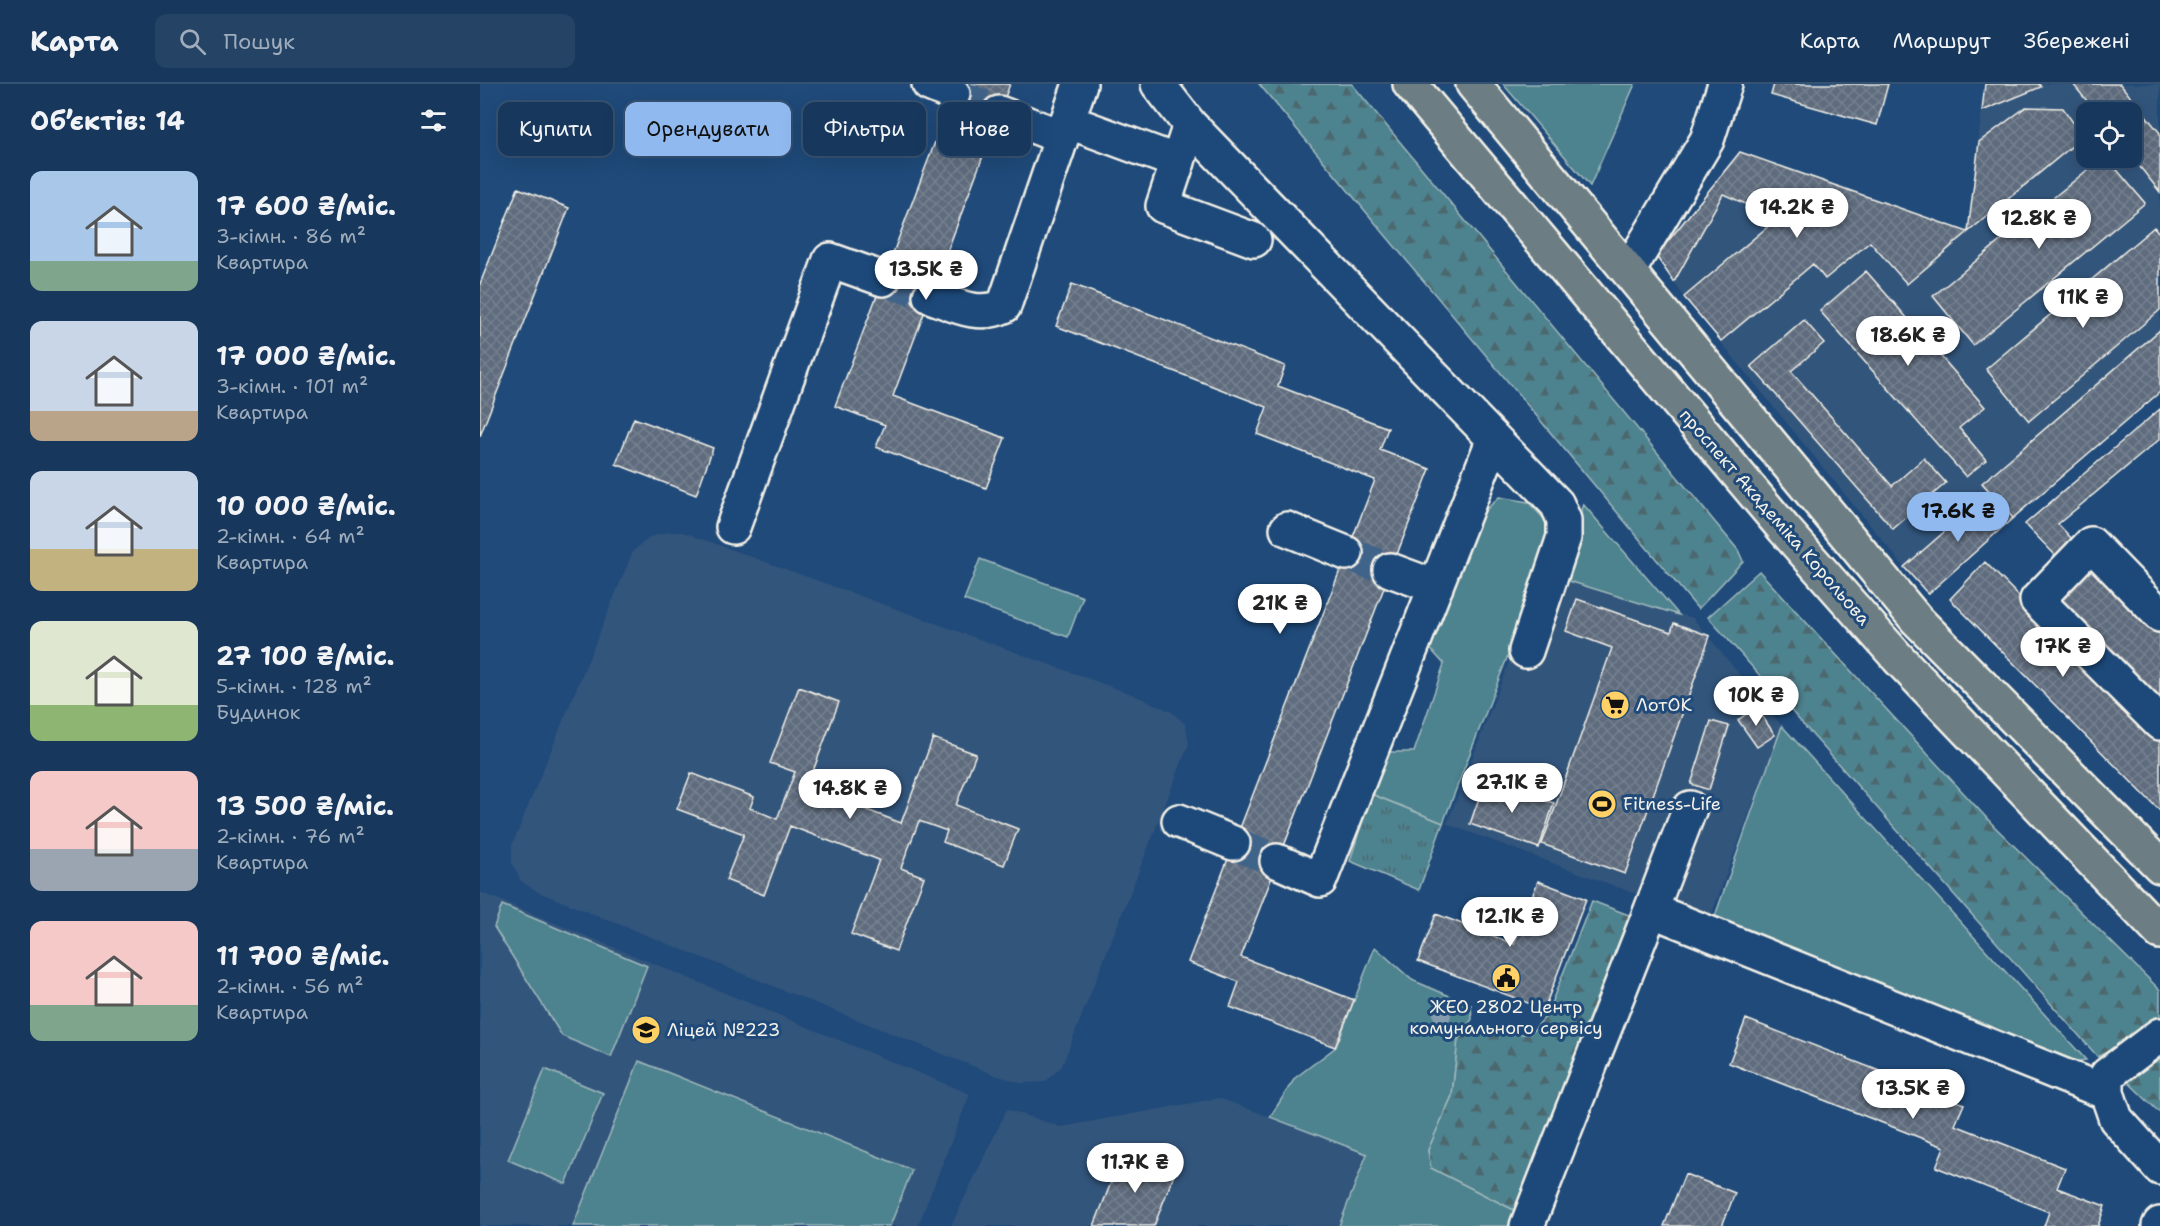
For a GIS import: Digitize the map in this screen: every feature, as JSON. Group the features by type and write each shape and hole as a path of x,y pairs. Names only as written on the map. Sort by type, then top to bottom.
{"main road":[{"name":"проспект Академіка Корольова","path":"1410,84 1776,520 1898,658 2160,932"},
{"path":"1473,84 1916,619 2160,866"}],"street":[{"path":"930,296 975,312 989,312 1004,306 1080,84"},
{"path":"1158,84 1191,126 1493,441 1557,504 1564,520 1564,537 1526,651"},
{"path":"1629,270 1707,140 1725,84"},
{"path":"1031,121 1178,162"},
{"path":"1191,126 1163,206 1254,240"},
{"path":"733,527 830,260 883,279"},
{"path":"1277,861 1320,880 1493,441"},
{"path":"1287,529 1346,553"},
{"path":"2160,615 2091,544 2037,600 2160,723"},
{"path":"1390,570 1436,587"},
{"path":"1527,1226 1690,808"},
{"path":"1179,821 1233,843"},
{"path":"1651,910 2107,1093"},
{"path":"2160,1035 2107,1075 2107,1093 2116,1119 2160,1168"}],"shaded area":[{"path":"1985,84 2160,84 2160,392 1904,567 1684,297 1656,256 1740,152 1967,231"},
{"path":"667,532 683,532 1134,695 1172,712 1186,725 1189,744 1062,1066 1045,1082 1021,1083 995,1075 538,892 521,881 512,863 512,845 633,551 650,537"},
{"path":"1543,573 1693,618 1782,726 1709,921 1447,824"},
{"name":"Ліцей №223","path":"480,892 970,1094 918,1226 480,1226"},
{"path":"1219,1098 1368,1153 1512,1226 951,1226 1007,1109 1061,1127"}],"green space":[{"path":"1259,84 1352,84 1738,550 1743,561 1698,609"},
{"path":"1503,84 1635,84 1590,186"},
{"path":"1499,497 1528,502 1549,524 1548,552 1443,823 1371,794 1380,752 1414,752 1444,664 1427,645 1481,515"},
{"path":"1583,504 1679,615 1559,578"},
{"path":"980,559 1083,597 1068,637 964,600"},
{"path":"1759,571 1994,826 2160,990 2160,1018 2157,1023 2098,1057 1708,617"},
{"path":"1782,726 2086,1060 2060,1064 1715,916"},
{"path":"1371,794 1443,823 1419,890 1350,861"},
{"path":"1592,901 1634,917 1518,1212 1431,1168 1428,1150 1452,1096 1458,1040 1463,1033 1530,1034 1546,1016"},
{"path":"502,905 647,966 611,1057 562,1036 494,927"},
{"path":"1375,947 1412,980 1471,1005 1472,1019 1458,1040 1452,1096 1428,1150 1431,1168 1518,1212 1512,1226 1339,1226 1367,1154 1270,1117 1295,1078 1336,1047"},
{"path":"2160,1047 2160,1113 2121,1075"},
{"path":"639,1061 912,1170 890,1226 573,1226"},
{"path":"545,1069 603,1093 566,1184 508,1160"}],"building":[{"path":"957,84 1010,84 1003,102 950,102"},
{"path":"1774,84 1888,84 1877,125 1771,95"},
{"path":"1985,84 2039,84 2041,87 1982,111"},
{"path":"2073,84 2120,84 2135,102 2088,102"},
{"path":"2026,107 2063,108 2076,127 2076,143 1968,232 1979,142"},
{"path":"2142,111 2160,133 2160,192 2141,168"},
{"path":"938,134 938,156 983,156 893,396 1005,438 986,488 876,447 885,425 835,406"},
{"path":"1740,152 1968,232 1907,284 1870,242 1825,279 1813,264 1721,341 1684,297 1778,218 1723,194 1674,282 1656,256"},
{"path":"2090,168 2115,168 2145,203 1973,345 1933,296"},
{"path":"518,188 569,208 480,436 480,284"},
{"path":"2154,227 2160,234 2160,310 2029,421 1986,369"},
{"path":"1866,271 1985,407 1959,428 1986,460 1966,477 1820,311"},
{"path":"1072,284 1285,366 1278,386 1388,428 1380,450 1430,469 1241,957 1354,1000 1335,1047 1230,1007 1239,982 1188,962 1375,480 1257,434 1267,407 1056,326"},
{"path":"1804,320 1824,343 1791,371 1892,486 1924,458 1946,483 1893,529 1751,366"},
{"path":"2160,330 2160,392 2013,518 1982,483"},
{"path":"2160,409 2160,439 2058,524 2073,540 2057,557 2025,524"},
{"path":"634,418 713,448 696,495 616,464"},
{"path":"1990,492 2013,518 1928,594 1904,567"},
{"path":"1985,562 2160,739 2160,811 1950,599"},
{"path":"2092,562 2160,630 2160,717 2053,609"},
{"path":"1577,599 1671,632 1674,623 1710,636 1625,874 1542,844 1612,648 1566,631"},
{"path":"799,687 839,702 807,787 901,823 933,738 976,754 956,805 1018,829 1004,865 943,842 947,831 919,821 901,868 924,877 896,951 851,934 879,860 790,826 764,895 726,880 744,834 677,809 691,773 754,797 750,808 777,819 795,772 770,763"},
{"path":"1756,707 1775,735 1757,747 1738,720"},
{"path":"1711,721 1729,726 1709,790 1691,784"},
{"path":"1485,781 1554,803 1539,848 1470,824"},
{"path":"1538,881 1586,899 1544,1009 1418,961 1436,914 1514,944"},
{"path":"1746,1019 1964,1104 1955,1125 2065,1168 2057,1188 2105,1206 2098,1226 2044,1226 2049,1212 1936,1167 1944,1147 1729,1063"},
{"path":"1123,1152 1175,1172 1154,1226 1094,1226"},
{"path":"1685,1174 1735,1193 1722,1226 1664,1226"}],"tunnel":[{"path":"953,94 972,102"},
{"path":"883,279 930,296"},
{"path":"1346,553 1390,570"},
{"path":"1233,843 1277,861"}],"place":[{"name":"ЛотОК","path":"1615,705"},
{"name":"Fitness-Life","path":"1602,804"},
{"name":"ЖЕО 2802 Центр комунального сервісу","path":"1506,978"},
{"name":"Ліцей №223","path":"646,1030"}]}
